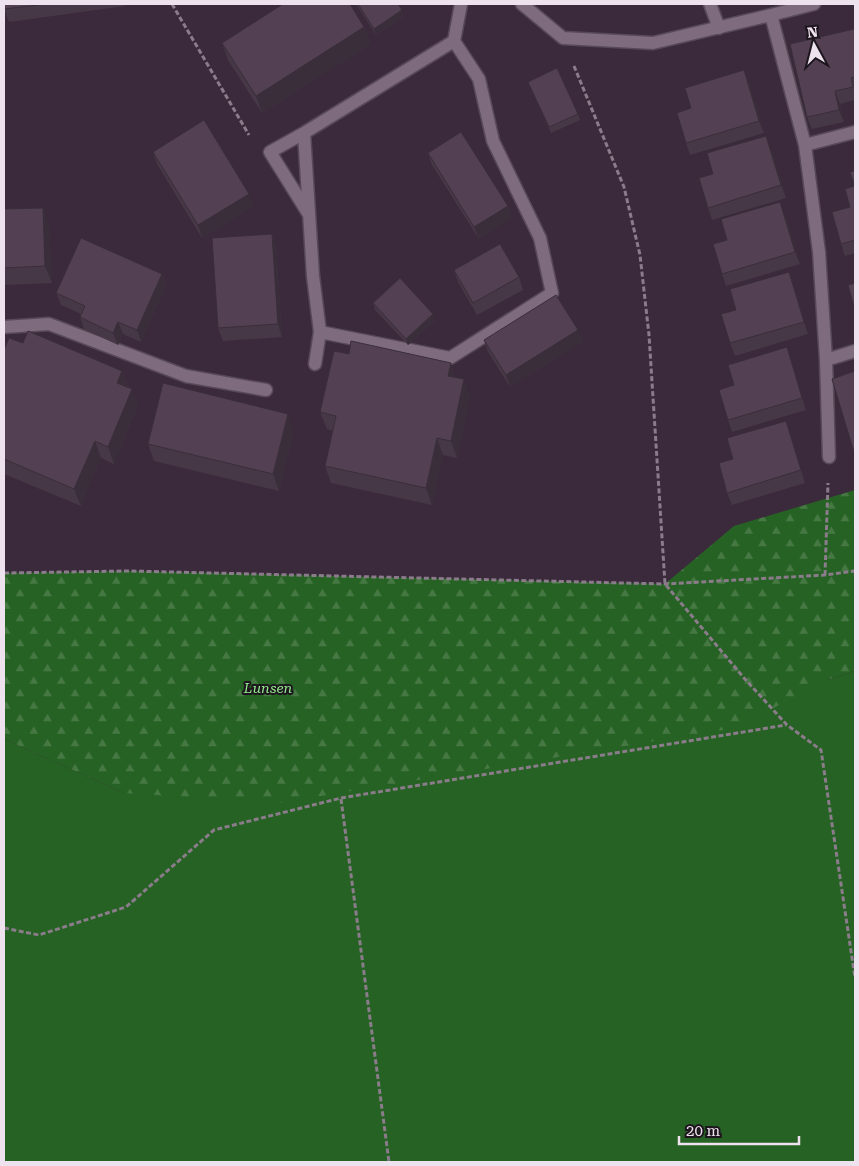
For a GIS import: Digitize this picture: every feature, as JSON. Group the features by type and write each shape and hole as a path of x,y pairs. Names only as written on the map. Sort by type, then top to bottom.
{"lane":[{"path":"320,332 450,358 552,294 540,238 493,141 479,79 454,41 461,4"},
{"path":"522,4 563,38 653,42 719,28 814,4"},
{"path":"710,4 719,28"},
{"path":"771,15 805,145 819,252 826,360 829,457"},
{"path":"309,215 270,152 454,41"},
{"path":"805,145 855,132"},
{"path":"304,133 313,276 320,332 314,364"},
{"path":"4,327 49,324 186,376 266,390"},
{"path":"826,360 855,351"}],"path":[{"path":"172,4 254,144 270,152"},
{"path":"563,38 624,186 640,255 649,335 665,584 744,678 787,725 820,750 855,978"},
{"path":"825,575 829,457"},
{"path":"4,573 129,571 665,584 825,575 855,571"},
{"path":"4,928 39,935 126,907 214,830 341,798 787,725"},
{"path":"341,798 389,1162"}],"green space":[{"name":"Lunsen","path":"855,490 855,671 827,680 735,728 278,803 124,793 4,739 4,573 129,571 665,584 734,526"},
{"path":"855,671 855,1162 4,1162 4,739 124,793 827,680"}],"building":[{"path":"4,4 46,4 4,9"},
{"path":"283,4 350,4 364,27 256,96 222,43"},
{"path":"358,4 398,4 402,10 374,29"},
{"path":"854,29 855,77 851,78 853,87 835,91 839,110 807,117 790,44"},
{"path":"557,68 578,114 549,127 528,82"},
{"path":"744,70 759,121 686,143 677,113 691,108 685,88"},
{"path":"204,120 249,194 198,225 153,152"},
{"path":"461,132 508,206 474,227 428,153"},
{"path":"766,136 781,185 708,208 699,178 713,174 707,153"},
{"path":"855,171 855,186 850,172"},
{"path":"855,186 855,240 841,244 832,212 850,207 845,189"},
{"path":"780,202 795,252 722,274 713,244 727,240 721,219"},
{"path":"43,208 45,266 4,268 4,209"},
{"path":"272,234 278,324 218,328 212,238"},
{"path":"81,238 162,274 137,330 118,322 113,333 80,317 85,306 56,293"},
{"path":"500,244 519,277 473,303 454,270"},
{"path":"789,272 804,322 730,343 721,314 736,310 730,289"},
{"path":"400,278 433,314 406,339 373,303"},
{"path":"855,283 855,310 848,285"},
{"path":"556,295 578,330 506,375 484,340"},
{"path":"28,331 122,371 117,383 132,389 108,447 95,441 74,489 4,459 4,350 9,338 23,343"},
{"path":"351,341 451,363 448,376 464,379 451,441 437,438 426,488 325,466 336,416 320,412 334,351 349,354"},
{"path":"787,347 802,398 728,420 719,390 734,385 728,365"},
{"path":"855,371 855,451 854,452 832,379"},
{"path":"163,383 288,414 273,474 148,444"},
{"path":"786,421 801,470 727,493 719,463 733,459 727,438"}]}
